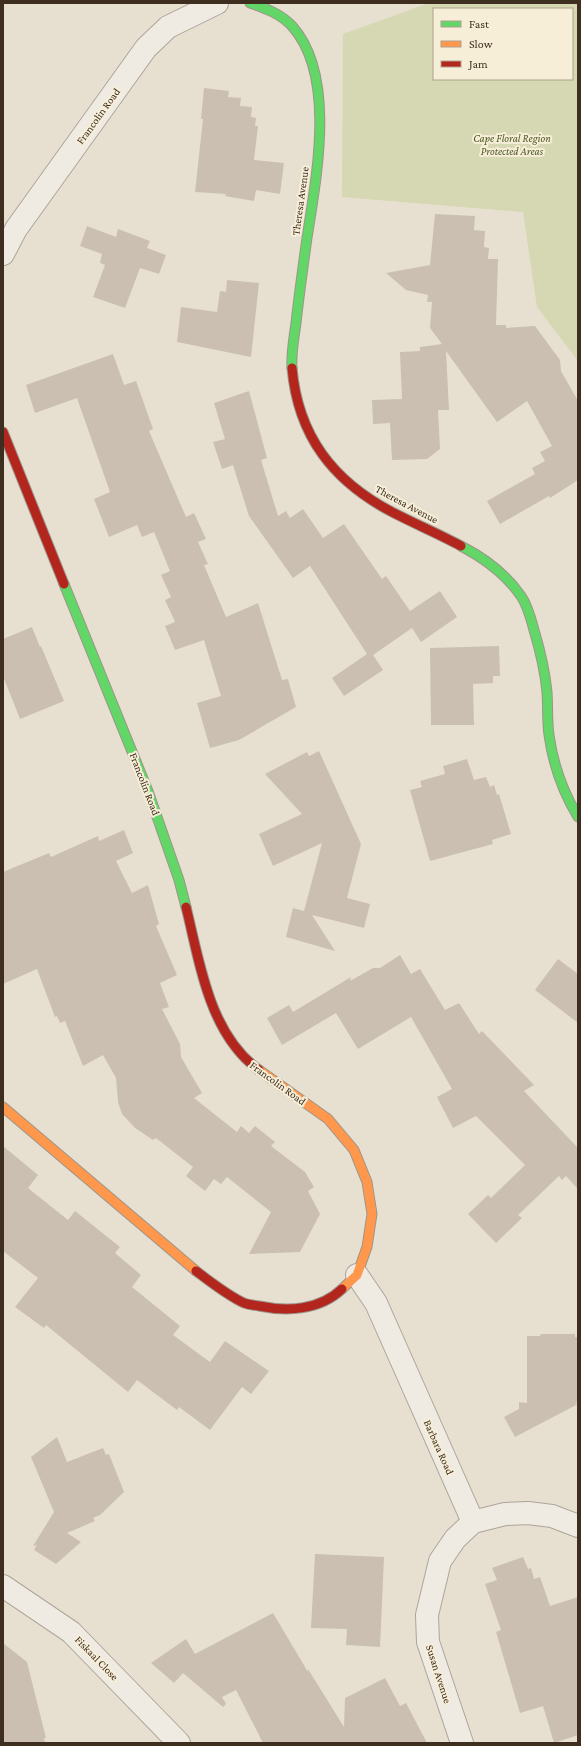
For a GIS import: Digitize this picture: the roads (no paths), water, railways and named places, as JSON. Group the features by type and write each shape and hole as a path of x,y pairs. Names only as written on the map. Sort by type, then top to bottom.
{"street":[{"name":"Francolin Road","path":"3,254 16,229 146,48 168,27 217,3"},
{"name":"Theresa Avenue","path":"250,3 267,7 285,18 300,36 312,62 318,92 319,150 302,270 292,368 298,406 309,433 326,460 347,482 377,503 465,548 499,572 522,598 532,621 546,686 550,735 557,769 570,805 578,817"},
{"name":"Francolin Road","path":"3,432 148,791 179,880 210,1003 229,1038 249,1063 328,1119 354,1150 367,1182 372,1214 367,1247 357,1275 334,1297 307,1308 277,1310 245,1304 216,1286 180,1259 3,1106"},
{"name":"Barbara Road","path":"357,1275 376,1303 473,1522"},
{"path":"473,1522 505,1514 528,1513 552,1516 578,1526"},
{"name":"Susan Avenue","path":"462,1743 428,1642 426,1615 440,1561 455,1539 473,1522"},
{"name":"Fiskaal Close","path":"3,1586 71,1632 179,1743"}],"park label":[{"name":"Cape Floral Region Protected Areas","path":"512,144"}]}
